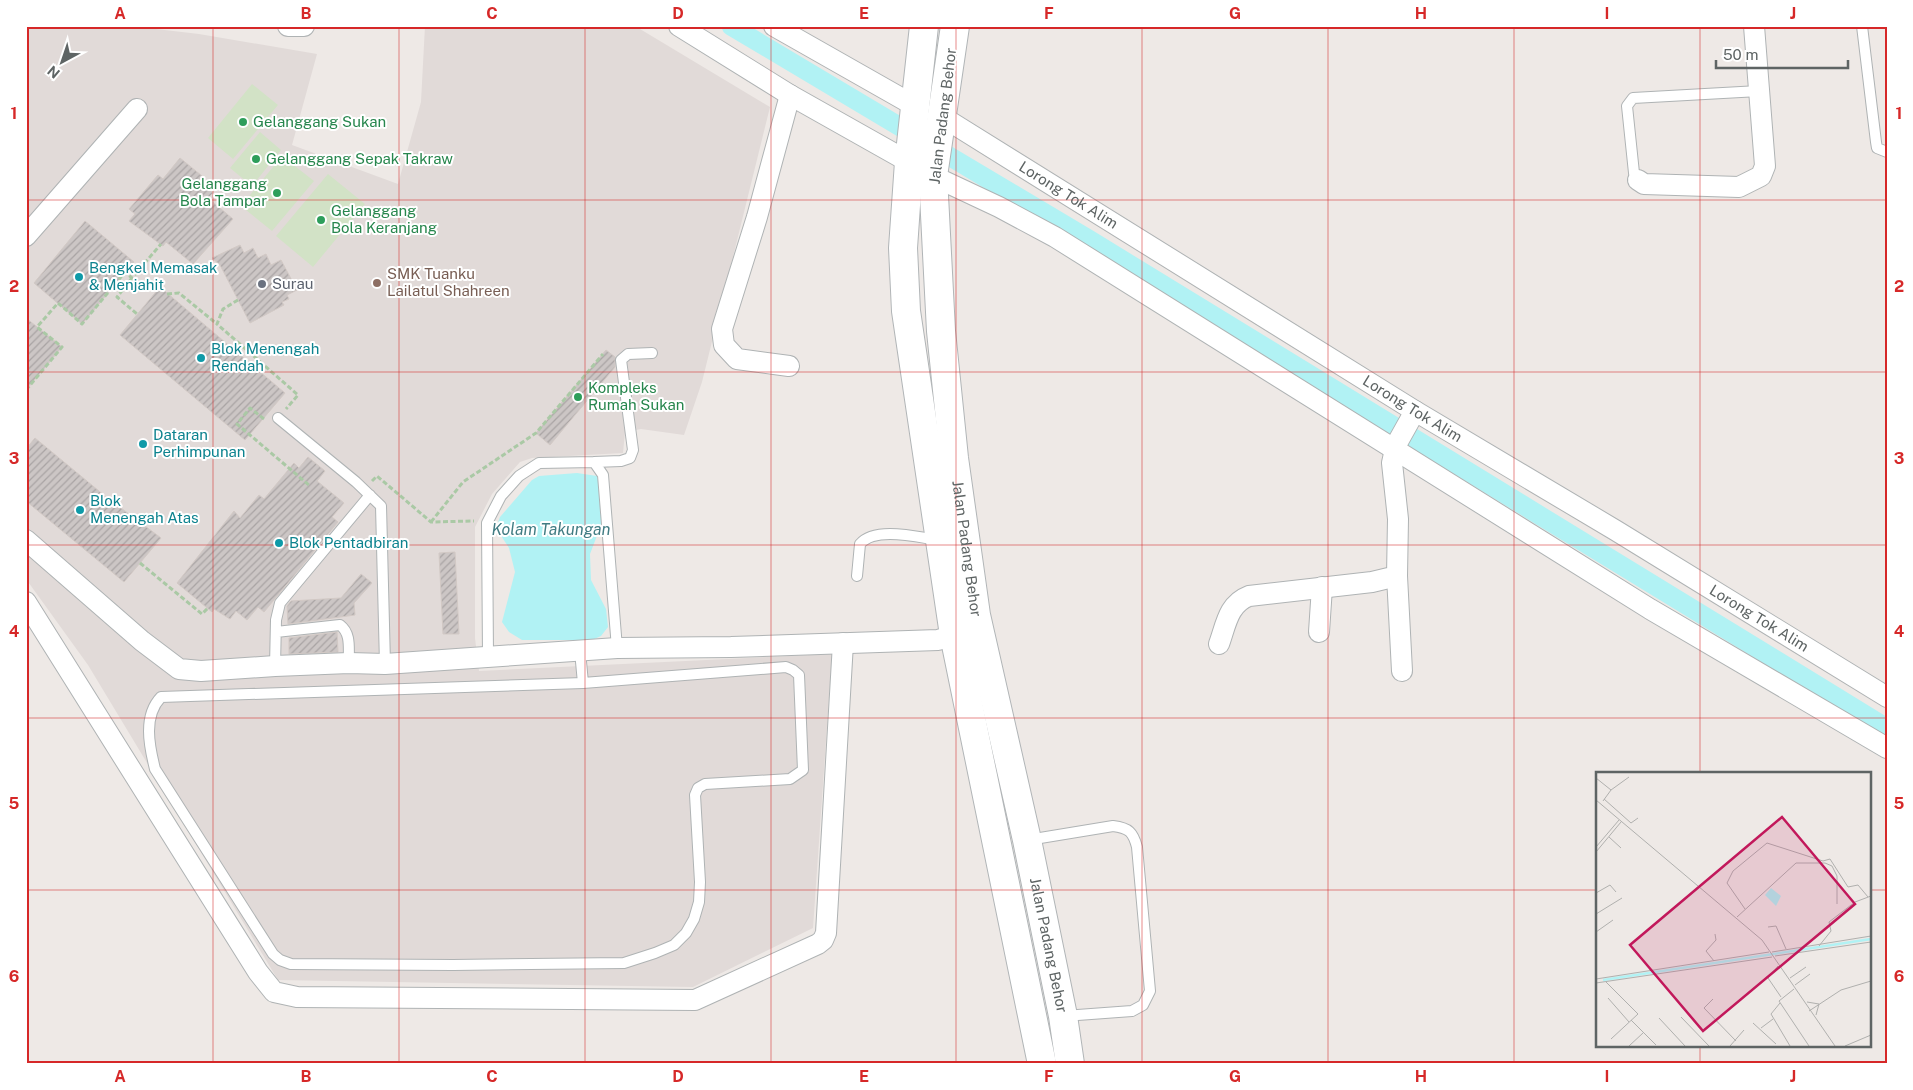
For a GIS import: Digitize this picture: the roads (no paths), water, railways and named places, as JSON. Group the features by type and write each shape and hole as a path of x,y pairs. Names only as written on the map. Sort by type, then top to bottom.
{"main road":[{"name":"Jalan Padang Behor","path":"924,26 914,106 925,169 954,458 976,615 1027,840 1063,1016 1070,1064"},
{"name":"Jalan Padang Behor","path":"955,26 941,116 904,248 906,311 954,635 1042,1064"},
{"path":"954,635 970,627 976,615"}],"street":[{"path":"288,26 304,26"},
{"path":"679,26 790,95 1055,237 1650,609 1887,748"},
{"path":"774,26 914,106"},
{"path":"1638,180 1644,184 1739,187 1760,176 1765,166 1754,26"},
{"path":"789,366 737,359 724,345 722,329 757,217 790,95"},
{"path":"26,236 137,109"},
{"name":"Lorong Tok Alim","path":"941,116 1413,415 1615,530 1887,697"},
{"path":"1402,670 1398,576 1398,519 1392,463 1395,448 1413,415"},
{"path":"26,540 142,641 179,669 201,671 349,663 385,664 617,648 731,647 938,640 954,635"},
{"path":"1219,644 1232,606 1248,596 1285,590 1372,582 1398,576"},
{"path":"1319,632 1322,587"},
{"path":"26,602 258,972 274,992 297,997 695,1000 818,944 826,934 843,643"}],"lane":[{"path":"1862,26 1877,148 1887,152"},
{"path":"1638,180 1634,173 1627,106 1634,98 1759,90"},
{"path":"488,656 487,523 501,496 519,476 539,463 621,461 630,458 633,450 621,360 628,354 652,353"},
{"path":"278,418 381,506 385,664"},
{"path":"594,462 600,468 603,475 617,648"},
{"path":"275,666 276,620 285,595 370,495"},
{"path":"857,576 860,544 872,534 902,535 939,540"},
{"path":"276,632 340,625 346,630 348,636 349,663"},
{"path":"580,651 583,683"},
{"path":"786,667 799,675 802,770 790,779 704,784 698,788 694,795 700,882 699,902 694,919 686,933 674,945 624,963 291,964 280,960 273,954 155,769 152,755 149,719 152,707 161,697 583,683 786,667"},
{"path":"1027,840 1113,826 1126,828 1134,835 1137,847 1150,991 1143,1005 1132,1011 1063,1016"}],"water":[{"name":"Kolam Takungan","path":"577,473 597,476 601,494 603,520 590,554 591,580 606,609 608,627 601,636 592,640 522,640 509,632 502,622 515,572 509,548 496,528 500,517 532,480 539,476"}],"waterway":[{"path":"731,26 1090,240 1887,728"}],"place":[{"name":"Gelanggang Sukan","path":"243,122"},
{"name":"Gelanggang Sepak Takraw","path":"256,159"},
{"name":"Gelanggang Bola Tampar","path":"277,193"},
{"name":"Gelanggang Bola Keranjang","path":"321,220"},
{"name":"Bengkel Memasak & Menjahit","path":"79,277"},
{"name":"SMK Tuanku Lailatul Shahreen","path":"377,283"},
{"name":"Surau","path":"262,284"},
{"name":"Blok Menengah Rendah","path":"201,358"},
{"name":"Kompleks Rumah Sukan","path":"578,397"},
{"name":"Dataran Perhimpunan","path":"143,444"},
{"name":"Blok Menengah Atas","path":"80,510"},
{"name":"Blok Pentadbiran","path":"279,543"}]}
